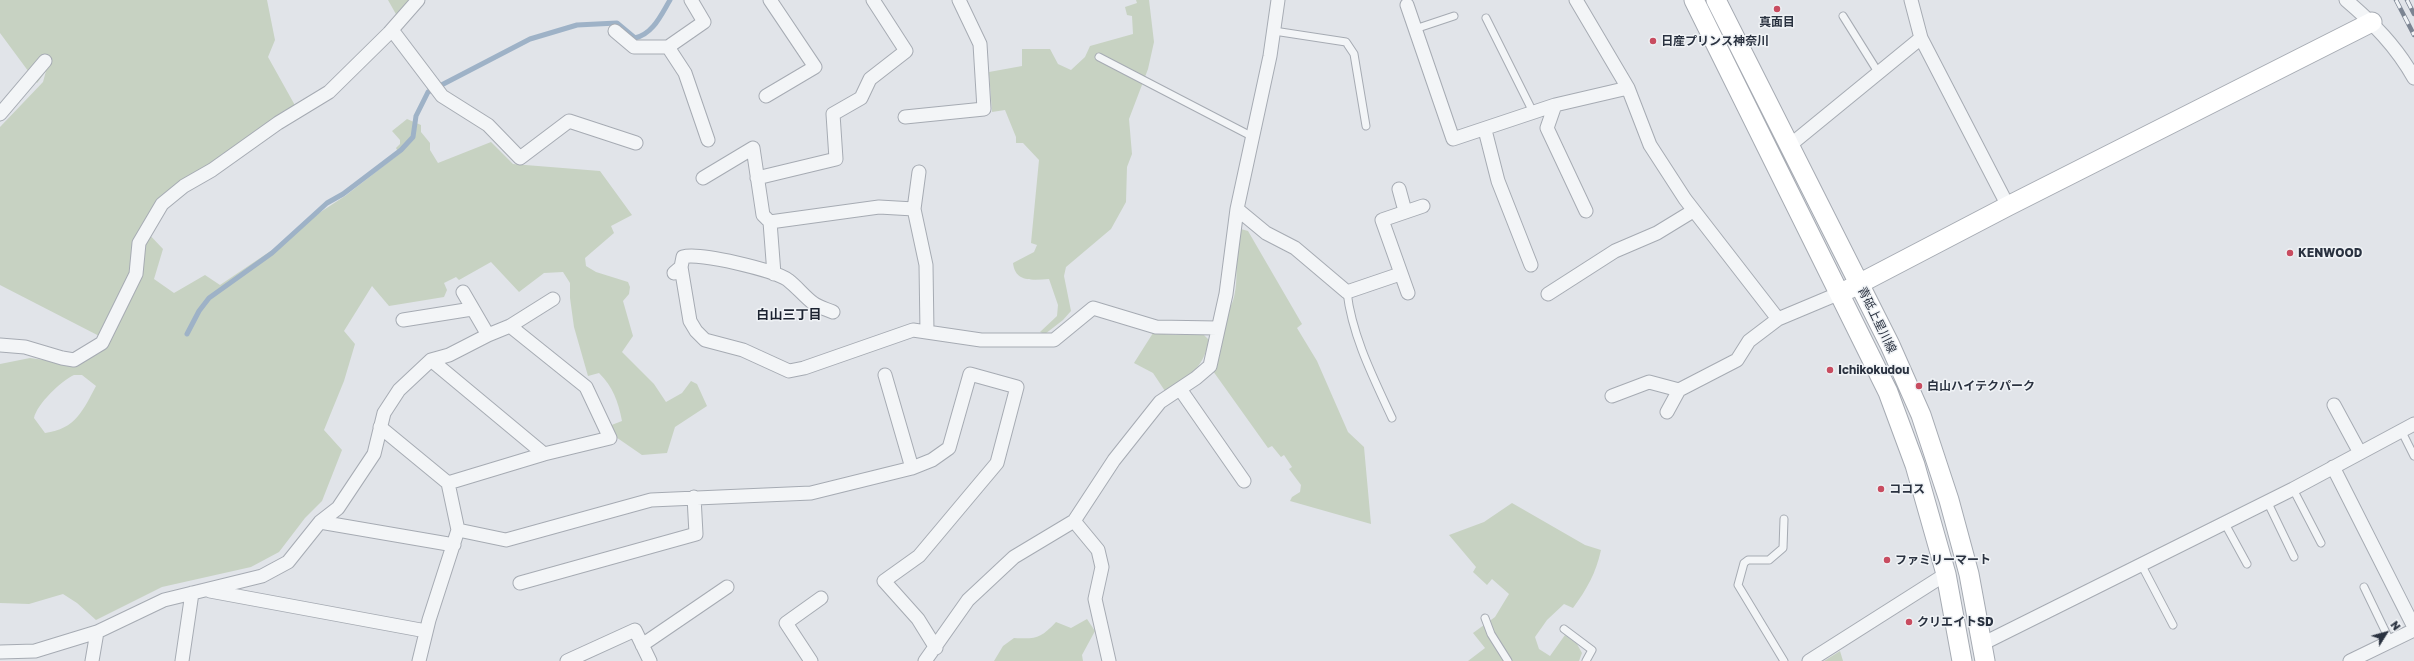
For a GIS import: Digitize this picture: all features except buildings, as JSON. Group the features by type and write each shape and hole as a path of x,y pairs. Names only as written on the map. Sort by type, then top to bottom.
{"main road":[{"name":"青砥上星川線","path":"1694,0 1888,392 1915,465 1946,574 1962,661"},
{"name":"青砥上星川線","path":"1716,0 1788,146 1890,345 1920,415 1949,500 1969,574 1983,652"},
{"path":"1840,293 2008,206 2372,22"}],"street":[{"path":"0,344 25,347 74,360 102,342 136,274 139,243 162,204 184,186 212,170 278,123 329,92 392,30 418,0"},
{"path":"614,31 634,47 668,47 704,22 691,0"},
{"path":"766,96 815,67 770,0"},
{"path":"758,178 836,159 833,114 861,98 870,79 906,51 873,0"},
{"path":"904,117 984,109 980,44 959,0"},
{"path":"925,661 936,648 968,600 1014,557 1031,545 1074,521 1114,460 1160,402 1210,366 1217,328 1226,294 1237,210 1274,31 1278,0"},
{"path":"1576,0 1628,88 1650,145 1694,211 1778,319"},
{"path":"1911,0 1921,38 2008,206"},
{"path":"2346,0 2372,22 2388,39 2414,78"},
{"path":"1407,5 1453,139 1486,130 1555,105 1628,88"},
{"path":"392,30 442,96 488,125 520,158 569,121 636,143"},
{"path":"1788,146 1921,38"},
{"path":"668,47 685,73 708,140"},
{"path":"0,114 45,61"},
{"path":"1555,105 1547,128 1586,211"},
{"path":"1486,130 1498,181 1531,265"},
{"path":"703,178 753,148 762,215 770,222 774,274"},
{"path":"919,172 914,209 926,265 927,332"},
{"path":"1399,189 1405,211"},
{"path":"770,222 879,206 914,209"},
{"path":"1408,294 1382,220 1423,206"},
{"path":"1237,210 1266,233 1294,248 1347,292 1400,274"},
{"path":"1548,294 1615,251 1657,233 1694,211"},
{"path":"833,312 814,304 787,279 712,257 691,255 683,257 677,270 690,320 705,340 743,350 789,370 804,368 913,330 981,340 1054,340 1093,308 1156,327 1217,328"},
{"path":"463,292 488,334"},
{"path":"1667,412 1679,390 1737,360 1749,341 1778,319 1840,293"},
{"path":"0,652 35,651 97,632 164,600 206,591 262,576 288,562 320,522 338,508 374,454 384,413 400,390 431,360 449,354 488,334 510,326 553,300"},
{"path":"403,320 472,309"},
{"path":"448,483 544,454 610,438 586,387 510,326"},
{"path":"431,360 544,454"},
{"path":"458,530 506,540 651,500 811,493 912,468 932,460 949,448 970,374 1017,387 997,463 919,556 884,581 918,619 936,648"},
{"path":"885,375 912,468"},
{"path":"1612,396 1649,382 1679,390"},
{"path":"1180,389 1244,481"},
{"path":"2334,405 2360,453"},
{"path":"1983,652 2141,564 2267,502 2414,424"},
{"path":"380,427 448,483 458,530 426,631 419,661"},
{"path":"2333,467 2414,628 2350,661"},
{"path":"520,583 696,534 694,497"},
{"path":"1074,521 1098,550 1102,567 1095,598 1109,661"},
{"path":"320,522 454,544"},
{"path":"1809,661 1946,574"},
{"path":"642,645 727,587"},
{"path":"206,591 426,631"},
{"path":"182,661 192,593"},
{"path":"811,661 786,623 821,598"},
{"path":"567,661 636,630 650,661"},
{"path":"92,661 97,632"}],"lane":[{"path":"1415,29 1454,16"},
{"path":"1843,16 1878,72"},
{"path":"1486,18 1533,112"},
{"path":"1274,31 1346,42 1354,54 1366,126"},
{"path":"1099,57 1253,137"},
{"path":"1347,292 1349,311 1374,378 1392,418"},
{"path":"2401,430 2414,456"},
{"path":"2292,489 2321,543"},
{"path":"2267,502 2294,557"},
{"path":"1784,519 1783,548 1769,560 1748,560 1744,563 1738,585 1784,661"},
{"path":"2224,522 2247,564"},
{"path":"2141,564 2173,625"},
{"path":"2364,587 2390,641"},
{"path":"1485,618 1491,634 1508,661"},
{"path":"1564,629 1592,650 1586,661"}],"green space":[{"path":"0,0 267,0 275,40 268,57 297,109 192,184 145,230 163,249 154,279 174,293 205,275 220,285 275,248 316,215 345,196 399,154 396,148 400,144 400,140 392,131 407,119 421,125 421,132 430,143 430,150 438,163 491,142 513,164 600,171 632,215 611,226 614,233 585,258 586,266 596,272 628,282 630,287 629,294 623,301 633,336 622,352 654,384 666,402 682,393 691,381 697,384 707,406 675,427 667,453 642,455 613,435 609,426 622,421 619,407 611,389 599,373 588,376 574,327 570,298 570,283 563,272 544,273 519,292 491,262 459,280 456,277 444,283 447,290 444,297 389,306 372,286 344,331 355,344 344,381 324,430 342,450 322,501 305,518 279,552 251,567 162,587 96,620 77,603 63,594 29,604 0,603 0,364 30,358 66,363 107,340 0,285 0,127 43,82 46,71 37,83 0,33","holes":["74,375 82,375 96,386 87,403 71,423 56,431 45,433 34,418 36,412 50,394 63,382"]},
{"path":"388,0 410,0 397,16"},
{"path":"1136,0 1149,0 1154,42 1148,69 1129,119 1132,154 1127,167 1126,202 1111,229 1066,267 1064,276 1071,311 1063,320 1045,334 1040,332 1057,316 1058,305 1049,279 1032,280 1021,277 1017,274 1013,263 1034,252 1037,245 1031,243 1039,160 1023,143 1016,143 1016,137 1005,110 992,112 989,72 1022,66 1022,49 1050,49 1058,64 1071,70 1085,57 1090,46 1133,34 1132,16 1127,15 1125,7 1137,3"},
{"path":"1241,229 1248,231 1302,324 1297,328 1317,361 1348,432 1364,447 1371,524 1290,501 1292,497 1300,492 1301,485 1289,469 1292,467 1284,455 1281,457 1272,446 1268,448 1213,371 1219,360 1225,320 1232,304 1236,288 1236,255 1238,238"},
{"path":"1153,333 1176,335 1202,333 1209,340 1203,359 1194,371 1165,391 1153,373 1134,363"},
{"path":"1512,503 1585,545 1601,550 1590,580 1583,594 1573,608 1564,604 1547,620 1535,637 1539,649 1550,656 1565,635 1577,644 1582,653 1579,661 1468,661 1485,648 1473,633 1495,617 1509,594 1492,579 1487,585 1473,572 1476,567 1449,535 1484,522"},
{"path":"1087,619 1095,631 1082,655 1083,661 994,661 1003,646 1014,638 1037,637 1046,632 1056,622 1071,628"},
{"path":"1840,651 1843,661 1824,661"}],"waterway":[{"path":"187,334 199,311 209,298 272,253 327,203 343,194 401,150 413,137 416,116 428,92 530,39 577,25 617,23 635,38 641,36 652,28 660,18 670,0"}],"railway":[{"path":"2396,0 2414,35"},
{"path":"2407,0 2414,14"}],"place":[{"name":"真面目","path":"1777,9"},
{"name":"日産プリンス神奈川","path":"1653,41"},
{"name":"KENWOOD","path":"2290,253"},
{"name":"Ichikokudou","path":"1830,370"},
{"name":"白山ハイテクパーク","path":"1919,386"},
{"name":"ココス","path":"1881,489"},
{"name":"ファミリーマート","path":"1887,560"},
{"name":"クリエイトSD","path":"1909,622"}],"district":[{"name":"白山三丁目","path":"789,315"}]}
